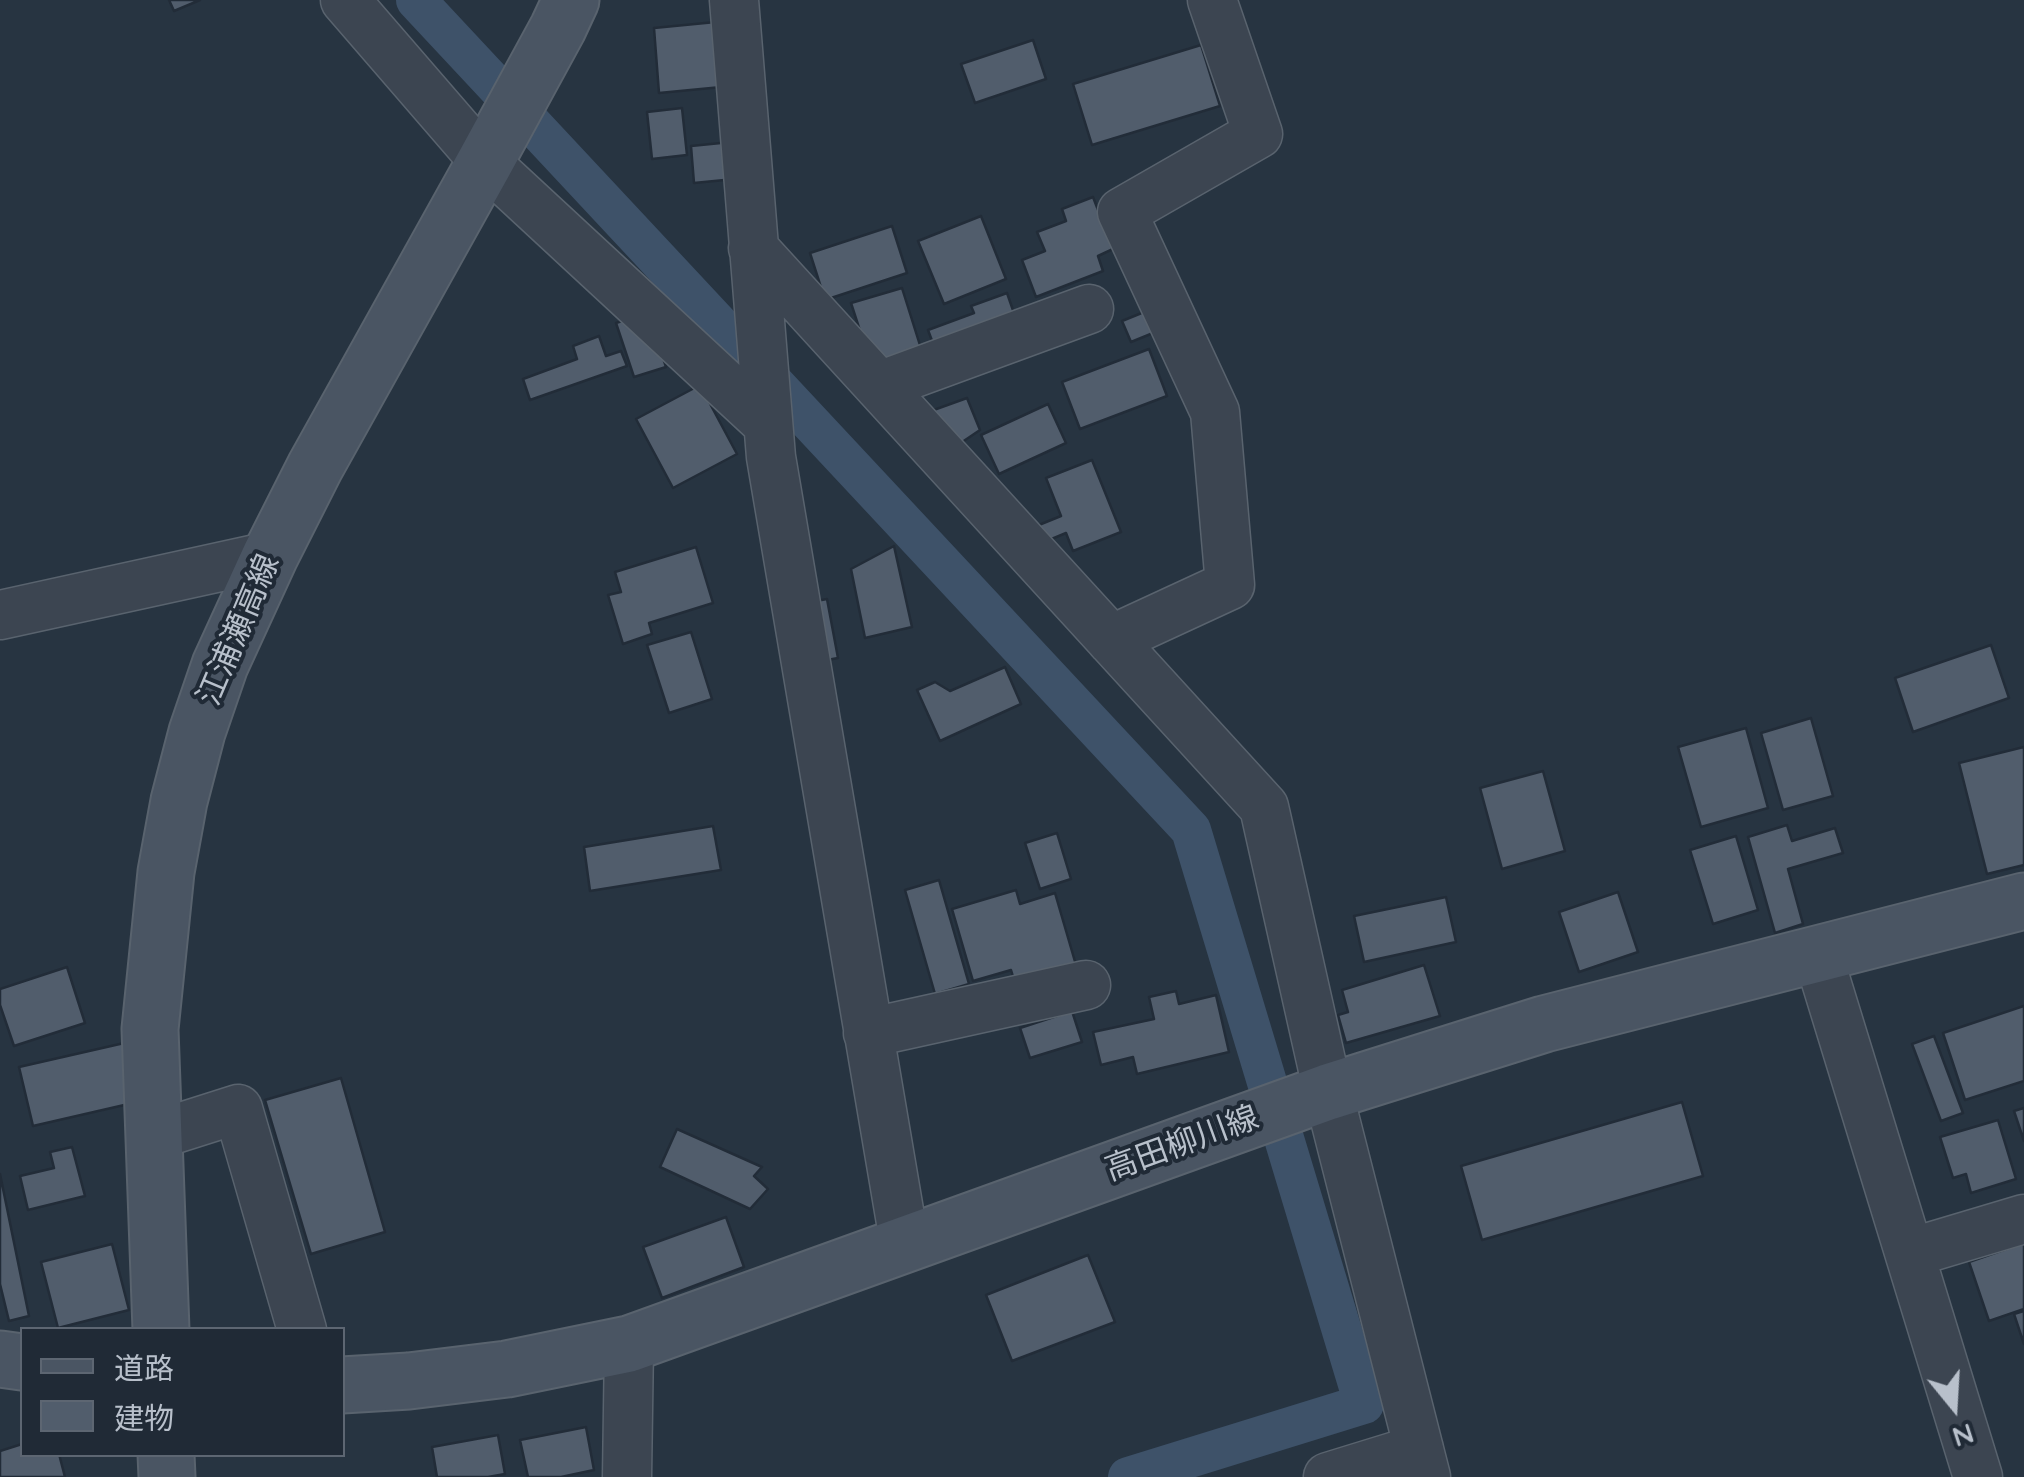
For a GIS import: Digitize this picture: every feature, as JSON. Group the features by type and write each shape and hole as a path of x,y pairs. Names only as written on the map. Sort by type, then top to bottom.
{"main road":[{"name":"江浦瀬高線","path":"160,1327 150,1029 166,872 197,732 220,665 315,467 564,14"},
{"name":"高田柳川線","path":"345,1385 507,1369 629,1344 1328,1092 1544,1024 2024,901"}],"street":[{"path":"345,0 769,440"},
{"path":"734,0 769,440 905,1246"},
{"path":"1111,640 1230,585 1214,412 1122,212 1258,134 1212,0"},
{"path":"754,266 879,386 1264,807 1328,1092 1423,1463 1328,1477"},
{"path":"879,386 1089,309"},
{"path":"0,616 270,556"},
{"path":"1818,952 1978,1477"},
{"path":"868,1033 1086,985"},
{"path":"154,1136 238,1109 301,1327"},
{"path":"1910,1253 2024,1218"},
{"path":"627,1477 629,1344"}],"building":[{"path":"169,0 200,0 174,11"},
{"path":"726,21 732,86 659,93 654,28"},
{"path":"1033,40 1046,79 975,103 961,64"},
{"path":"1201,45 1220,106 1092,145 1073,84"},
{"path":"682,108 687,155 652,159 647,112"},
{"path":"761,139 765,176 694,183 691,146"},
{"path":"1093,197 1113,249 1098,256 1103,271 1036,297 1022,260 1045,251 1037,232 1066,221 1062,209"},
{"path":"981,216 1006,279 944,304 918,241"},
{"path":"892,226 907,273 825,300 810,253"},
{"path":"902,288 924,358 874,374 851,303"},
{"path":"1007,293 1015,316 943,370 928,330 974,313 971,306"},
{"path":"1149,310 1158,331 1131,342 1122,321"},
{"path":"648,312 666,367 634,377 616,323"},
{"path":"599,336 606,356 621,351 627,366 530,400 523,379 577,359 573,346"},
{"path":"1149,349 1167,396 1080,429 1062,382"},
{"path":"700,385 737,454 673,488 636,419"},
{"path":"967,398 980,430 943,455 917,416"},
{"path":"1048,404 1066,443 999,474 981,435"},
{"path":"1092,460 1121,532 1073,551 1066,533 1030,548 1024,531 1061,516 1046,478"},
{"path":"894,546 912,627 865,638 851,569"},
{"path":"696,547 713,603 649,623 652,634 623,644 608,595 621,592 615,572"},
{"path":"827,599 838,658 811,663 800,604"},
{"path":"691,632 712,699 669,713 647,645"},
{"path":"1991,645 2009,698 1913,732 1895,678"},
{"path":"1005,667 1021,704 940,741 917,690 935,682 950,691"},
{"path":"1811,718 1833,796 1783,810 1761,733"},
{"path":"1746,728 1768,808 1701,827 1678,747"},
{"path":"2024,747 2024,865 1987,874 1959,763"},
{"path":"1543,771 1565,851 1502,869 1480,788"},
{"path":"1787,825 1792,841 1835,828 1843,853 1788,869 1803,924 1775,933 1748,837"},
{"path":"713,826 721,870 590,891 584,847"},
{"path":"1057,833 1071,879 1040,889 1025,843"},
{"path":"1736,836 1758,910 1713,924 1690,850"},
{"path":"939,880 969,984 935,994 905,890"},
{"path":"1016,890 1020,904 1055,893 1076,965 1015,983 1011,970 973,981 952,909"},
{"path":"1618,892 1638,952 1579,972 1559,912"},
{"path":"1446,897 1456,942 1364,962 1354,916"},
{"path":"1424,965 1440,1016 1346,1043 1338,1015 1348,1012 1342,990"},
{"path":"67,967 85,1023 14,1046 0,1005 0,989"},
{"path":"1176,991 1179,1004 1216,995 1229,1052 1137,1074 1133,1057 1101,1065 1093,1032 1154,1019 1149,997"},
{"path":"2024,1006 2024,1081 1965,1100 1943,1033"},
{"path":"1072,1011 1082,1042 1030,1058 1020,1028"},
{"path":"1934,1036 1963,1113 1941,1121 1912,1044"},
{"path":"133,1041 146,1100 33,1126 19,1067"},
{"path":"341,1078 385,1232 311,1254 265,1100"},
{"path":"1682,1102 1703,1176 1482,1240 1461,1166"},
{"path":"2024,1108 2024,1141 2014,1111"},
{"path":"1998,1120 2016,1179 1971,1193 1966,1174 1953,1178 1940,1137"},
{"path":"677,1129 762,1167 754,1176 768,1189 750,1209 660,1167"},
{"path":"72,1147 85,1196 28,1210 20,1176 54,1168 50,1152"},
{"path":"0,1174 29,1316 9,1321 0,1284"},
{"path":"726,1217 744,1267 662,1298 643,1247"},
{"path":"2024,1243 2024,1309 1989,1321 1969,1262"},
{"path":"112,1244 129,1310 58,1327 41,1262"},
{"path":"1088,1255 1115,1322 1012,1361 986,1295"},
{"path":"2024,1311 2024,1344 2014,1314"},
{"path":"586,1427 594,1470 561,1477 528,1477 520,1440"},
{"path":"498,1435 505,1474 437,1477 432,1447"},
{"path":"20,1445 20,1457 60,1457 65,1477 0,1477 0,1451"}],"waterway":[{"path":"416,0 1191,830 1364,1404 1128,1477"}]}
